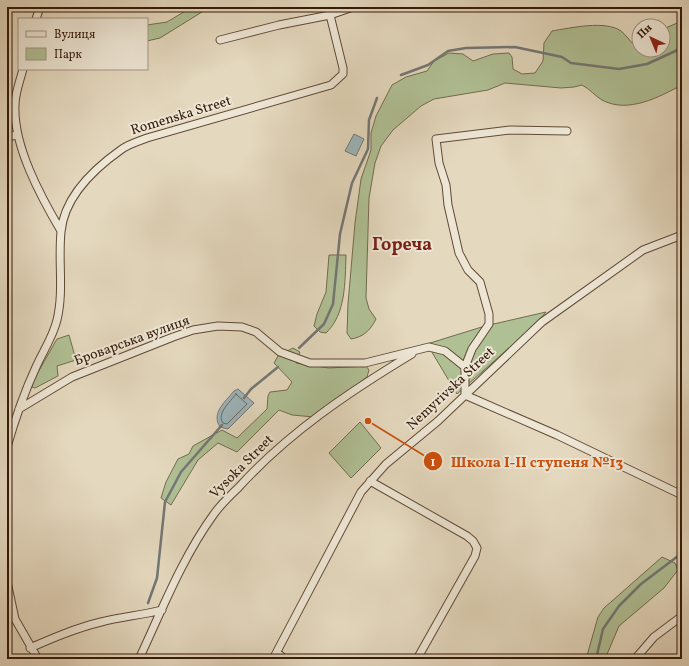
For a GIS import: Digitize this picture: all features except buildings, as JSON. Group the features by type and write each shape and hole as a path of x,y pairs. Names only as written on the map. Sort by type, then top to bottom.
{"street":[{"path":"36,18 40,7"},
{"path":"220,40 279,24 330,15 354,7"},
{"name":"Romenska Street","path":"7,447 19,409 37,366 51,339 58,319 61,281 61,231 71,199 92,176 123,148 147,138 331,85 342,74 344,68 330,15"},
{"path":"23,70 15,105 17,135 40,196 61,231"},
{"path":"567,130 510,130 436,140 439,163 446,185 448,205 459,253 468,270 480,282 489,314 489,324 472,349 465,367 464,395 557,435 682,495"},
{"path":"7,137 17,135"},
{"name":"Nemyrivska Street","path":"275,656 361,492 386,464 438,421 542,322 643,250 682,235"},
{"name":"Броварська вулиця","path":"19,409 72,377 173,337 194,330 218,326 242,327 256,332 280,352 310,363 365,363 429,347 445,351 465,367"},
{"name":"Vysoka Street","path":"139,659 184,561 215,513 263,461 303,427 357,387 419,350"},
{"path":"370,481 467,536 473,541 477,548 475,556 417,659"},
{"path":"7,582 15,619 30,648 38,659"},
{"path":"30,648 63,634 102,622 132,618 162,610"},
{"path":"635,659 654,637 682,616"},
{"path":"275,656 284,659"}],"green space":[{"path":"192,7 210,7 160,38 148,41 148,25 167,22"},
{"path":"682,21 682,85 653,99 633,105 612,104 597,97 588,88 582,85 561,88 505,83 488,90 434,99 421,106 393,130 381,146 375,163 369,198 366,298 369,309 376,319 366,333 351,339 347,333 348,304 355,223 361,179 371,150 371,133 376,116 392,85 406,77 427,71 434,61 449,53 463,54 473,61 493,54 509,53 512,57 513,69 522,74 535,73 543,61 544,43 552,31 597,25 614,28 621,31 631,42 631,58 671,58 671,26"},
{"path":"329,255 346,255 346,265 345,287 341,307 333,325 326,333 320,332 314,326 326,292"},
{"path":"546,312 536,324 457,394 427,344 485,326"},
{"path":"69,335 76,360 57,366 58,376 35,388 32,387 33,381 57,339"},
{"path":"293,348 300,352 296,363 329,368 366,366 369,370 367,377 314,417 292,415 279,410 237,452 218,443 198,460 171,505 161,498 166,482 178,459 189,454 193,446 222,430 237,438 267,409 268,396 270,392 287,390 292,382 274,363 278,356"},
{"path":"360,422 381,448 351,478 329,453"},
{"path":"662,557 675,563 678,570 664,588 619,626 605,659 586,659 598,617 604,608"}],"water":[{"path":"354,134 364,139 356,156 345,151"},
{"path":"238,389 254,403 228,429 220,427 217,417 218,412 227,399 234,391"}],"waterway":[{"path":"401,75 428,65 448,51 466,48 515,47 562,57 571,63 619,69 647,64 682,48"},
{"path":"299,348 324,324 333,304 340,234 352,183 368,149 369,120 377,98"},
{"path":"244,398 251,389 278,367"},
{"path":"148,603 157,578 165,502 181,472 222,425"},
{"path":"596,659 603,629 619,606 641,584 682,553"}],"place":[{"name":"Школа I-II ступеня №13","path":"368,421"}],"district":[{"name":"Гореча","path":"402,245"}]}
